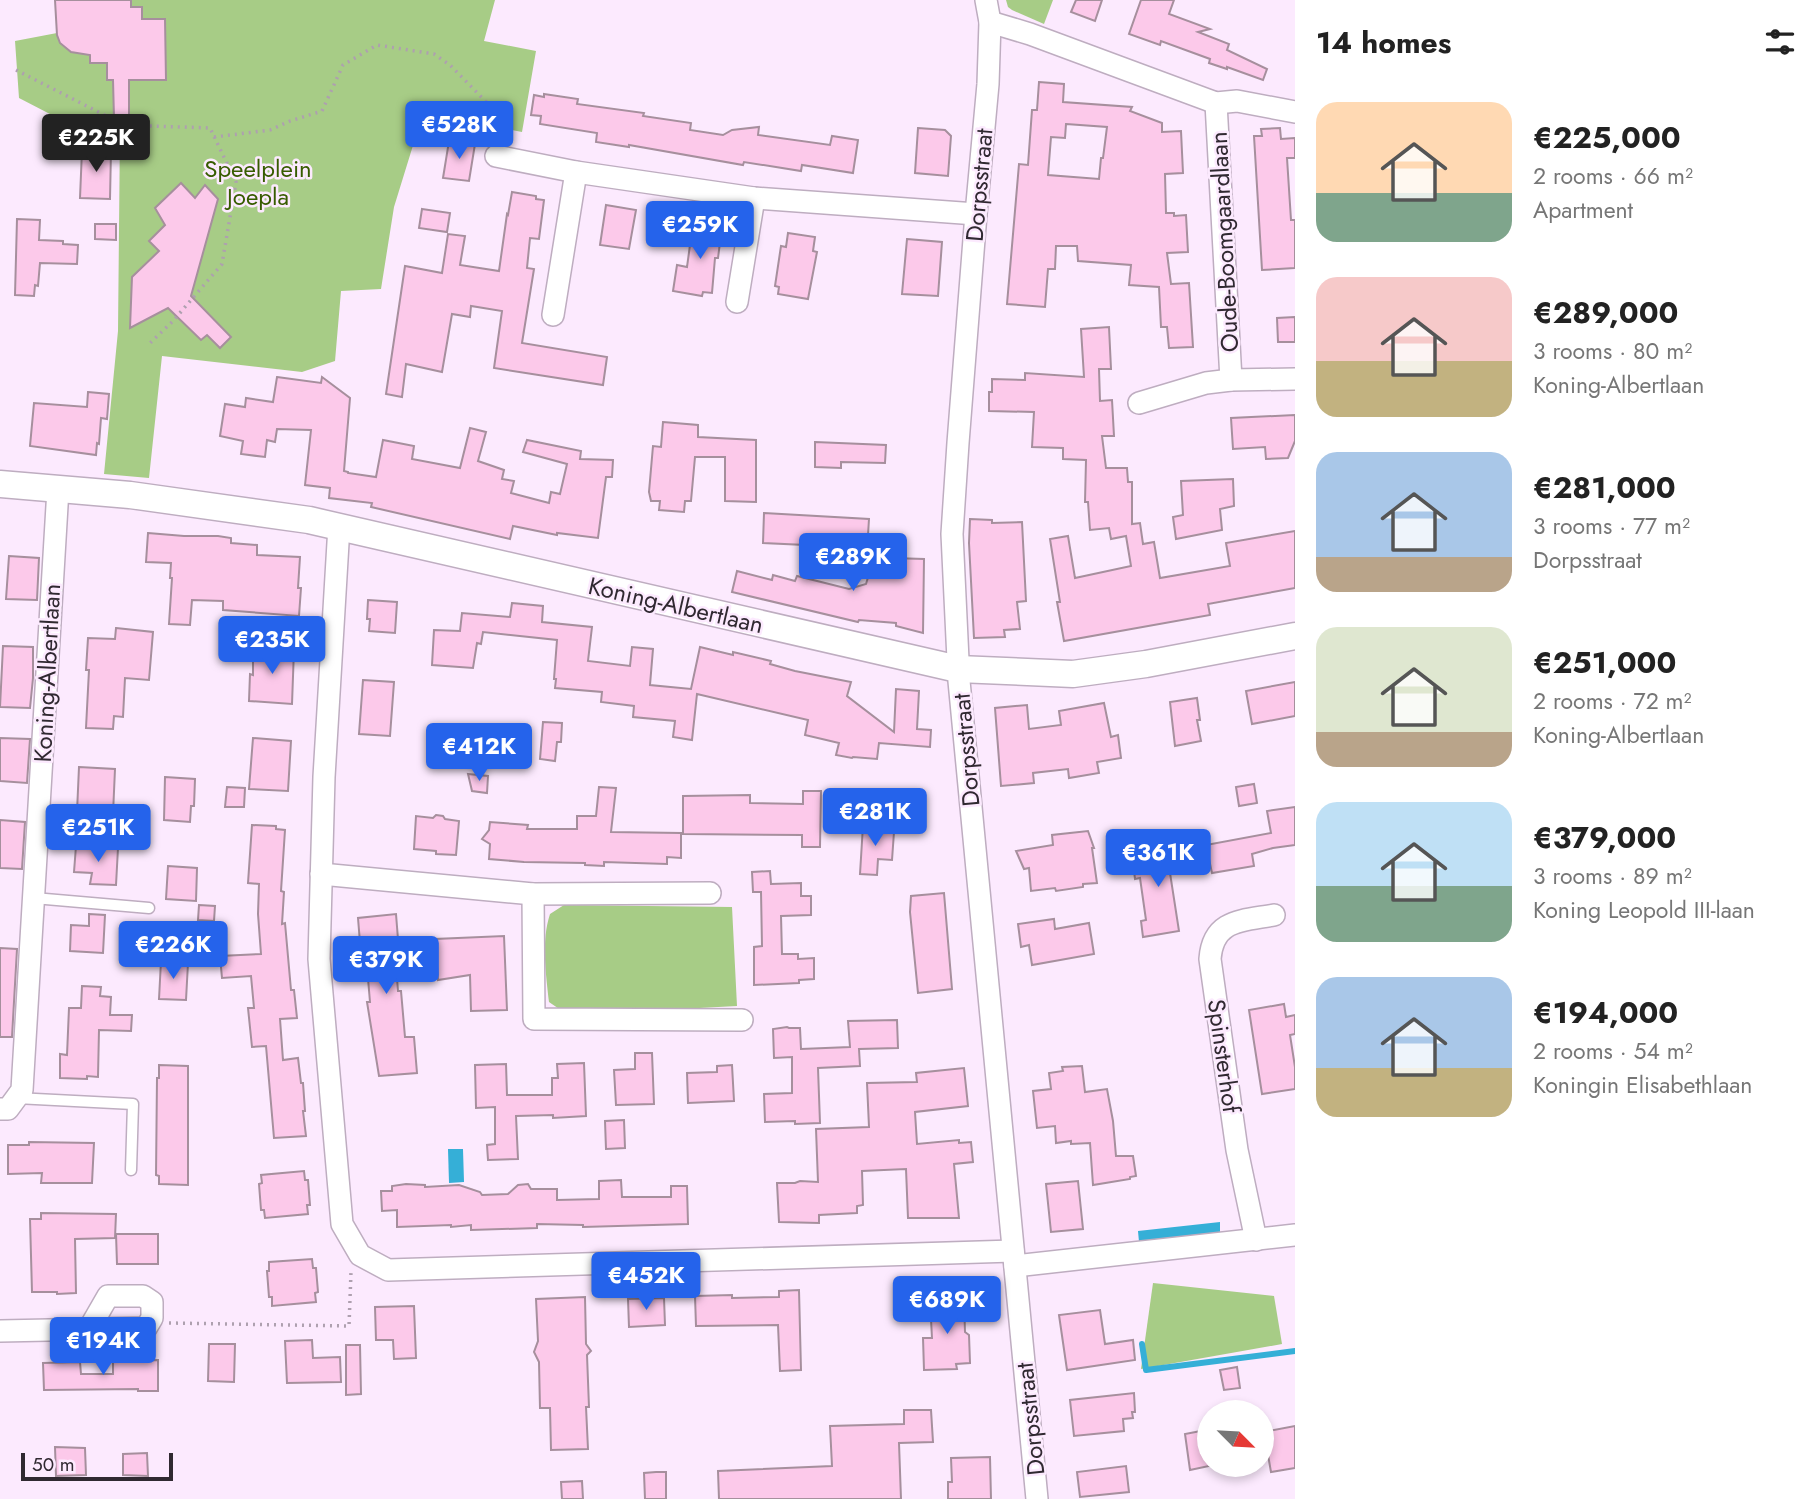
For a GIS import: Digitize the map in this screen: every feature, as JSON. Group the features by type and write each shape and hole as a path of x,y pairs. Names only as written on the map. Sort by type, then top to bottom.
{"street":[{"name":"Dorpsstraat","path":"986,0 990,22 988,84 952,534 958,669 1037,1499"},
{"name":"Oude-Boomgaardlaan","path":"990,22 1031,34 1216,103 1237,102 1295,112"},
{"name":"Oude-Boomgaardlaan","path":"1216,103 1231,380"},
{"path":"496,156 576,172 754,198 976,214"},
{"path":"553,315 576,172"},
{"path":"737,302 754,198"},
{"name":"Oude-Boomgaardlaan","path":"1139,403 1206,383 1295,379"},
{"name":"Koning-Albertlaan","path":"0,484 130,495 309,520 958,669 1073,674 1146,664 1295,636"},
{"name":"Koning-Albertlaan","path":"8,1104 22,1090 58,489"},
{"path":"339,526 325,763 318,959 342,1224 360,1255 388,1270 1014,1258 1295,1235"},
{"path":"321,874 533,894 710,893"},
{"path":"533,894 534,1019 742,1020"},
{"name":"Spinsterhof","path":"1256,1240 1237,1150 1210,959 1211,945 1216,934 1224,928 1238,921 1274,915"},
{"path":"0,1331 146,1328 152,1318 152,1302 143,1296 108,1296 89,1329"}],"lane":[{"path":"34,898 149,908"},
{"path":"8,1104 133,1104 131,1170"}],"path":[{"path":"214,137 270,130 322,111 343,65 377,45 434,54 450,65 496,112 522,162"},
{"path":"16,71 124,125 210,128 236,182 222,264 173,321 148,345"},
{"path":"149,1323 349,1326 353,1242"}],"green space":[{"name":"Speelplein Joepla","path":"131,0 495,0 484,41 536,51 522,132 423,113 394,207 381,289 341,291 335,361 302,372 162,356 149,478 104,474 118,331 120,129 75,127 19,98 15,41 57,33 61,43 69,50 90,53 90,63 107,63 107,80 165,80 165,19 142,19 142,7 131,7"},
{"path":"1006,0 1053,0 1044,24 1012,10"},
{"path":"564,905 732,907 737,1006 568,1015 549,1002 545,958 550,914"},
{"path":"1153,1283 1274,1296 1282,1344 1141,1369"}],"water":[{"path":"448,1149 463,1149 464,1182 449,1183"},
{"path":"1220,1222 1220,1234 1139,1242 1138,1231"}],"building":[{"path":"55,0 131,0 131,7 142,7 142,19 165,19 166,80 129,80 129,118 114,118 113,80 107,80 107,63 90,63 90,55 71,52 60,43"},
{"path":"1076,0 1102,0 1095,21 1071,12"},
{"path":"1141,0 1174,0 1169,14 1210,29 1198,32 1229,44 1227,50 1267,69 1263,80 1209,63 1210,59 1161,41 1160,45 1129,34"},
{"path":"1039,82 1064,84 1063,102 1132,107 1130,111 1162,123 1162,132 1181,131 1183,173 1165,174 1166,213 1174,213 1174,216 1186,215 1188,252 1167,253 1171,284 1189,283 1193,347 1169,348 1167,327 1161,327 1159,287 1129,285 1131,265 1078,261 1077,246 1056,246 1055,269 1048,269 1045,307 1007,304 1019,164 1028,165 1032,110 1037,110","holes":["1066,124 1107,127 1099,179 1048,175 1051,137 1065,138"]},
{"path":"544,94 578,99 577,104 644,113 643,116 691,123 690,130 723,135 732,130 759,127 758,135 830,145 832,136 858,140 853,173 802,165 801,171 744,162 743,165 629,145 596,142 597,133 540,124 541,116 531,115 534,95 544,97"},
{"path":"918,128 945,130 951,136 948,176 915,173"},
{"path":"1280,128 1281,139 1295,138 1295,158 1287,158 1291,220 1295,220 1295,268 1262,270 1254,136 1262,136 1261,129"},
{"path":"449,141 475,144 469,181 443,178"},
{"path":"82,150 111,150 110,199 80,198"},
{"path":"181,183 195,198 205,185 218,199 191,296 231,337 220,348 207,335 201,340 168,308 130,328 132,277 159,251 149,241 165,225 155,208"},
{"path":"512,192 544,200 539,239 530,238 527,268 534,269 522,343 607,357 603,385 494,368 502,311 471,306 470,317 452,314 442,372 406,364 402,397 386,394 405,266 442,273 448,234 465,236 460,265 499,271"},
{"path":"606,205 636,210 629,249 600,245"},
{"path":"422,209 450,213 447,232 419,228"},
{"path":"17,219 40,220 39,240 78,245 77,264 40,263 38,286 35,285 34,296 15,295"},
{"path":"693,223 722,227 718,258 715,258 712,293 703,292 702,296 673,291 677,265 687,267"},
{"path":"95,224 116,224 116,240 95,239"},
{"path":"788,233 815,237 813,251 817,252 808,299 778,294 779,287 775,286 781,246 786,247"},
{"path":"907,239 942,242 938,296 902,294"},
{"path":"1295,317 1295,342 1278,342 1277,318"},
{"path":"1109,327 1111,369 1099,369 1100,401 1112,400 1114,436 1102,436 1106,468 1127,468 1128,482 1132,482 1132,524 1140,523 1143,544 1154,542 1160,578 1230,566 1226,543 1295,531 1295,588 1208,604 1210,615 1064,641 1050,539 1068,536 1075,578 1131,566 1126,536 1111,539 1109,528 1090,530 1088,502 1085,502 1086,460 1063,459 1063,448 1032,447 1034,412 989,411 989,392 992,392 992,379 1025,380 1025,373 1084,377 1081,329"},
{"path":"277,377 321,383 322,377 350,398 344,471 348,473 376,477 383,440 414,446 412,459 460,468 470,428 486,432 478,461 504,470 502,479 514,481 511,493 549,503 551,492 560,494 567,464 523,452 527,440 581,451 580,459 613,460 612,477 606,477 598,538 557,535 513,526 510,539 371,507 372,503 329,498 330,488 305,485 311,430 277,429 275,442 267,440 265,457 241,454 243,441 220,436 225,404 245,407 246,398 273,402"},
{"path":"88,392 109,394 107,419 101,418 96,455 30,446 34,403 87,407"},
{"path":"1295,415 1295,441 1288,458 1266,459 1265,447 1233,449 1231,418"},
{"path":"663,422 698,425 698,437 756,440 756,502 725,501 725,457 695,457 691,501 685,501 684,512 659,510 660,501 651,501 649,492 653,446 661,447"},
{"path":"815,442 886,445 885,463 841,462 841,468 815,467"},
{"path":"1233,479 1234,506 1220,509 1222,530 1176,539 1173,517 1183,515 1181,481"},
{"path":"764,513 869,519 867,551 804,549 805,545 763,543"},
{"path":"970,519 992,520 992,523 1022,522 1026,601 1017,602 1020,629 1004,630 1005,637 974,638"},
{"path":"148,533 231,538 231,543 257,545 257,555 300,557 299,616 223,610 223,601 192,600 190,625 169,624 171,563 146,562"},
{"path":"878,544 893,545 892,558 924,559 923,633 896,626 896,623 858,622 732,592 737,571 772,580 773,575 795,581 797,576 849,589 866,584"},
{"path":"9,556 39,558 37,600 6,599"},
{"path":"368,600 397,602 395,633 369,631"},
{"path":"512,603 543,606 542,622 592,627 588,661 630,666 632,647 653,649 650,685 691,689 700,647 733,655 733,652 771,661 770,664 795,671 851,682 847,696 894,732 896,689 919,691 917,729 931,730 930,747 879,743 877,759 836,755 839,743 805,735 808,720 697,694 692,740 673,737 675,721 633,717 634,706 601,702 602,692 555,688 557,640 483,632 481,644 477,643 473,668 432,665 434,630 460,631 462,613 510,617"},
{"path":"116,628 153,632 149,680 125,678 123,717 114,716 113,729 86,728 88,638 115,639"},
{"path":"3,646 33,647 30,708 0,707"},
{"path":"253,647 294,649 292,704 249,701"},
{"path":"363,680 394,682 390,736 359,734"},
{"path":"1295,682 1295,716 1252,724 1246,691"},
{"path":"1197,698 1201,741 1175,746 1170,702"},
{"path":"1104,703 1111,737 1118,735 1121,758 1097,762 1099,773 1069,778 1068,769 1033,773 1034,783 1001,786 995,708 1027,705 1029,729 1061,725 1059,711"},
{"path":"543,722 562,723 561,742 557,742 555,761 540,759"},
{"path":"0,738 30,739 27,783 0,781"},
{"path":"253,738 291,741 288,791 249,789"},
{"path":"79,767 115,769 113,814 77,812"},
{"path":"468,774 488,776 487,793 472,791"},
{"path":"165,777 195,779 194,806 191,806 190,822 164,820"},
{"path":"1254,784 1257,803 1239,806 1236,787"},
{"path":"227,787 245,788 244,807 225,807"},
{"path":"599,787 616,788 611,832 681,833 681,858 667,857 667,864 604,862 604,866 489,859 490,844 482,839 489,830 490,822 528,825 527,829 577,829 577,816 596,816"},
{"path":"803,791 821,791 820,847 802,847 802,835 683,834 683,796 750,795 750,803 803,804"},
{"path":"1295,807 1295,845 1252,854 1254,866 1212,873 1206,845 1271,833 1267,811"},
{"path":"436,815 459,821 456,855 414,849 416,816 433,818"},
{"path":"0,820 25,822 22,869 0,868"},
{"path":"252,825 276,826 276,829 285,830 282,924 285,923 291,990 294,990 297,1018 280,1019 283,1060 298,1058 303,1083 306,1136 274,1138 266,1046 252,1047 248,1008 254,1008 251,976 222,978 220,956 261,954 259,884 248,883"},
{"path":"863,825 881,826 881,831 894,832 892,860 878,859 877,875 860,874"},
{"path":"1088,831 1094,848 1097,883 1056,891 1055,888 1031,891 1029,868 1024,869 1016,851 1053,845 1052,835"},
{"path":"1167,843 1168,849 1177,849 1180,867 1171,869 1170,873 1179,931 1143,937 1141,921 1146,920 1140,878 1135,879 1133,862 1141,860 1139,848"},
{"path":"76,846 118,848 116,885 90,884 92,873 74,872"},
{"path":"168,866 197,868 196,901 166,899"},
{"path":"770,871 771,884 801,883 801,896 811,896 811,915 781,916 782,954 798,954 798,959 814,958 814,979 799,980 799,983 754,985 754,947 762,946 761,892 753,892 752,872"},
{"path":"944,893 952,989 918,993 910,912 911,896"},
{"path":"199,905 215,906 214,921 198,920"},
{"path":"89,914 105,915 103,953 70,951 71,925 89,926"},
{"path":"396,914 398,991 401,991 405,1037 414,1037 417,1073 379,1076 367,1002 370,1002 366,955 361,955 358,918"},
{"path":"1054,919 1055,929 1089,923 1094,954 1032,965 1029,945 1021,947 1018,924"},
{"path":"504,936 507,1010 471,1011 470,975 438,980 435,939"},
{"path":"0,948 17,949 12,1037 0,1037"},
{"path":"161,961 188,963 186,1000 159,999"},
{"path":"82,986 101,987 100,996 111,997 110,1015 132,1015 131,1031 99,1030 98,1077 60,1078 60,1054 67,1055 69,1008 81,1008"},
{"path":"1284,1004 1286,1017 1295,1015 1295,1034 1290,1035 1295,1089 1262,1094 1249,1010"},
{"path":"897,1020 898,1048 859,1049 860,1066 818,1068 820,1123 765,1122 764,1094 792,1093 792,1057 774,1058 773,1029 800,1028 801,1049 850,1047 848,1021"},
{"path":"635,1053 652,1053 654,1104 616,1105 614,1070 635,1069"},
{"path":"584,1063 586,1116 516,1116 518,1159 488,1160 487,1145 495,1144 495,1107 476,1108 475,1065 506,1064 507,1095 552,1095 552,1078 558,1078 557,1064"},
{"path":"159,1065 188,1066 188,1185 159,1184 159,1176 156,1175"},
{"path":"732,1065 734,1101 688,1103 687,1073 717,1072 717,1066"},
{"path":"1082,1066 1085,1092 1107,1089 1116,1156 1133,1156 1136,1176 1130,1179 1093,1185 1090,1143 1056,1143 1055,1126 1037,1128 1033,1091 1051,1089 1049,1073 1063,1071 1062,1067"},
{"path":"964,1068 968,1106 915,1112 917,1144 959,1140 959,1143 971,1142 973,1162 954,1164 959,1218 908,1218 906,1169 862,1171 863,1205 857,1206 857,1213 819,1215 819,1223 779,1222 777,1183 818,1182 816,1129 869,1127 867,1083 917,1082 916,1073"},
{"path":"624,1120 625,1148 606,1149 605,1121"},
{"path":"29,1142 94,1143 92,1183 41,1183 42,1173 8,1174 8,1145 29,1145"},
{"path":"304,1171 305,1180 308,1180 308,1214 265,1218 264,1210 261,1210 261,1175"},
{"path":"621,1180 622,1197 671,1197 671,1186 687,1186 688,1224 583,1227 537,1224 537,1228 471,1230 471,1225 397,1227 397,1210 382,1211 381,1191 392,1191 392,1186 406,1184 425,1187 459,1185 482,1195 508,1194 518,1185 528,1184 531,1189 557,1189 557,1200 599,1199 599,1181"},
{"path":"1078,1181 1083,1229 1051,1232 1046,1184"},
{"path":"41,1213 116,1214 115,1238 75,1239 76,1293 32,1292 30,1219 41,1219"},
{"path":"116,1234 158,1234 158,1264 117,1264"},
{"path":"312,1259 313,1268 316,1268 316,1302 272,1306 267,1271 269,1262"},
{"path":"799,1290 801,1370 780,1371 778,1325 696,1326 695,1296 779,1297 779,1291"},
{"path":"585,1297 586,1344 591,1351 587,1355 588,1449 551,1450 550,1408 540,1408 539,1362 534,1352 538,1341 536,1299"},
{"path":"664,1298 665,1325 629,1327 628,1299"},
{"path":"964,1299 970,1363 956,1364 957,1369 924,1370 923,1338 932,1338 930,1300"},
{"path":"414,1306 416,1358 394,1359 393,1340 376,1340 375,1307"},
{"path":"1100,1310 1105,1344 1133,1340 1135,1360 1067,1370 1059,1315"},
{"path":"312,1340 313,1358 340,1357 341,1382 287,1383 285,1341"},
{"path":"209,1344 235,1344 234,1382 208,1381"},
{"path":"346,1345 360,1345 361,1394 346,1395"},
{"path":"158,1360 158,1391 44,1390 43,1363 80,1362 81,1374 113,1374 113,1361"},
{"path":"1237,1367 1240,1388 1224,1390 1220,1370"},
{"path":"1134,1393 1135,1412 1132,1412 1133,1418 1123,1419 1124,1431 1074,1436 1070,1400"},
{"path":"904,1410 931,1410 933,1442 899,1443 901,1499 719,1499 718,1471 832,1466 830,1426 904,1424"},
{"path":"1295,1426 1295,1468 1274,1472 1274,1430"},
{"path":"1197,1432 1197,1469 1190,1470 1185,1434"},
{"path":"55,1447 85,1448 86,1475 56,1476"},
{"path":"147,1453 148,1476 123,1475 123,1454"},
{"path":"990,1457 991,1499 948,1499 948,1482 952,1482 951,1458"},
{"path":"1126,1466 1129,1492 1080,1497 1077,1472"},
{"path":"666,1472 666,1499 645,1499 644,1473"},
{"path":"582,1481 583,1499 562,1499 561,1482"}],"waterway":[{"path":"1142,1344 1146,1370 1295,1351"}]}
